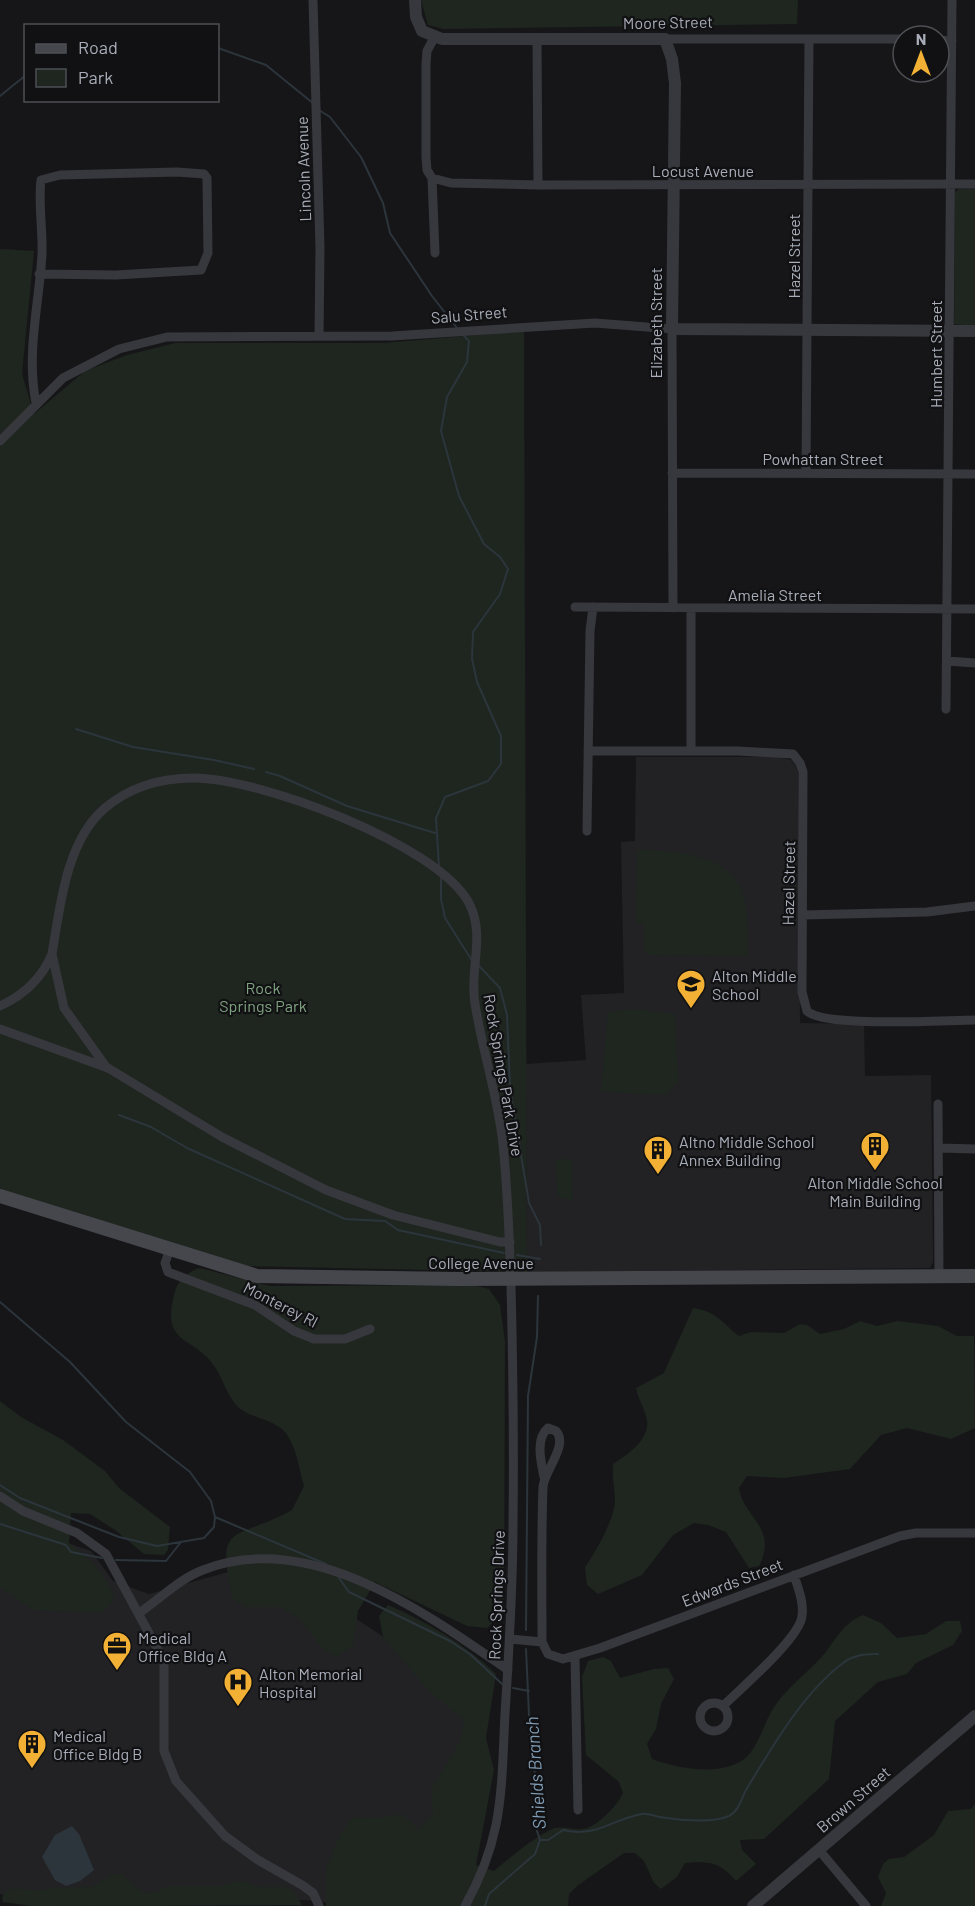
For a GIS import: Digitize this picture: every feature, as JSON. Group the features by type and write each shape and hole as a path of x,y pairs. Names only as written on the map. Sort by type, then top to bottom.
{"main road":[{"name":"College Avenue","path":"0,1196 257,1276 511,1279 975,1276"}],"street":[{"name":"Lincoln Avenue","path":"313,0 320,248 319,336"},
{"path":"415,0 419,28 434,38 427,51 426,64 426,157 427,170 432,178 435,253"},
{"name":"Humbert Street","path":"946,709 952,0"},
{"name":"Moore Street","path":"434,38 891,39"},
{"name":"Elizabeth Street","path":"665,39 674,69 673,608"},
{"name":"Hazel Street","path":"806,473 809,39"},
{"path":"537,40 538,185"},
{"path":"36,403 32,375 35,303 43,236 40,183 42,179 88,174 204,174 207,182 209,227 206,262 201,270 126,275 39,274"},
{"name":"Locust Avenue","path":"432,178 451,183 538,185 975,184"},
{"name":"Salu Street","path":"0,441 63,378 83,366 119,350 147,341 185,336 414,335 574,323 672,329 975,332"},
{"name":"Powhattan Street","path":"672,473 975,474"},
{"name":"Amelia Street","path":"575,607 975,609"},
{"path":"587,831 590,631 593,607"},
{"path":"588,752 691,751 691,609"},
{"path":"947,661 975,663"},
{"name":"Hazel Street","path":"691,751 785,752 795,757 803,772 802,992 807,1011 818,1018 845,1020 975,1020"},
{"name":"Rock Springs Park Drive","path":"0,1006 14,999 37,981 52,954 72,863 86,831 108,806 134,789 150,784 200,778 266,790 351,822 428,861 460,889 471,906 476,924 478,947 474,998 502,1137 511,1279"},
{"path":"802,915 927,912 975,906"},
{"name":"Rock Springs Park Drive","path":"52,954 64,1008 108,1068"},
{"name":"Rock Springs Park Drive","path":"0,1029 108,1068 222,1137 326,1190 426,1224 500,1242 510,1242"},
{"path":"938,1104 939,1276"},
{"path":"940,1148 975,1149"},
{"name":"Monterey Rl","path":"170,1250 165,1263 168,1272 255,1305 307,1337 333,1341 370,1329"},
{"name":"Rock Springs Drive","path":"465,1906 482,1870 495,1827 501,1782 510,1639 514,1479 511,1279"},
{"path":"510,1639 542,1642 543,1477"},
{"path":"0,1496 23,1511 94,1543 106,1554 164,1661 164,1751 176,1781 225,1836 258,1860 313,1893 320,1906"},
{"name":"Edwards Street","path":"542,1642 545,1652 552,1657 575,1657 908,1534 975,1533"},
{"path":"139,1613 185,1578 219,1564 256,1560 307,1564 351,1577 405,1603 508,1670"},
{"path":"723,1706 783,1646 801,1624 802,1608 794,1575"},
{"path":"575,1657 578,1810"},
{"name":"Brown Street","path":"753,1906 975,1716"},
{"path":"819,1850 866,1906"}],"shaded area":[{"name":"Alton Middle School","path":"636,757 777,757 791,760 796,766 798,774 800,1023 864,1024 865,1076 931,1075 933,1262 930,1268 527,1272 526,1064 586,1060 581,995 624,993 621,842 635,841"},
{"name":"Alton Memorial Hospital","path":"0,1520 91,1551 113,1581 149,1594 232,1571 326,1599 472,1695 480,1721 401,1885 330,1903 306,1900 152,1906 39,1902 0,1894"},
{"path":"72,1826 79,1834 94,1870 80,1881 66,1886 55,1880 42,1857 55,1835"}],"green space":[{"path":"421,0 798,0 797,24 443,29 428,25"},
{"path":"959,189 975,189 975,326 954,324 955,192"},
{"name":"Rock Springs Park","path":"0,249 34,251 22,374 34,414 85,371 127,355 175,343 383,343 524,331 527,1272 241,1266 0,1190"},
{"path":"637,850 688,854 704,858 719,865 732,875 741,888 746,905 748,956 650,955 644,949 644,923 636,922"},
{"path":"634,1009 675,1014 678,1082 666,1095 601,1092 608,1012"},
{"path":"555,1159 572,1159 573,1201 558,1197"},
{"path":"200,1268 270,1286 473,1285 489,1289 500,1305 505,1342 504,1612 487,1628 467,1626 375,1582 358,1611 353,1645 337,1656 323,1650 299,1618 280,1607 247,1607 233,1599 226,1556 228,1544 234,1536 243,1531 292,1510 304,1486 294,1449 283,1430 238,1407 206,1356 175,1331 171,1309 175,1291 185,1276"},
{"path":"693,1308 719,1318 739,1336 751,1332 784,1333 800,1324 807,1325 820,1334 844,1329 860,1321 877,1326 898,1321 938,1326 957,1336 974,1336 975,1428 951,1439 907,1428 881,1435 850,1469 784,1478 747,1476 739,1488 746,1507 758,1523 765,1542 759,1566 749,1568 726,1532 708,1525 694,1523 673,1535 642,1575 598,1594 587,1585 585,1567 603,1536 614,1509 613,1464 636,1446 647,1427 646,1416 636,1388 664,1373"},
{"path":"0,1401 21,1417 63,1440 105,1471 119,1488 170,1527 168,1550 164,1555 144,1554 115,1530 90,1514 71,1513 69,1543 102,1574 114,1599 103,1613 33,1610 0,1587"},
{"path":"388,1605 445,1635 472,1653 496,1674 486,1738 494,1770 476,1865 494,1871 548,1831 555,1828 583,1829 594,1825 612,1809 623,1793 619,1782 586,1755 582,1677 588,1661 603,1657 611,1661 620,1678 654,1669 668,1668 674,1679 661,1704 656,1729 647,1744 652,1759 689,1768 718,1769 731,1766 751,1752 780,1699 819,1660 846,1626 856,1618 863,1615 881,1623 897,1638 926,1634 946,1621 960,1621 962,1631 953,1645 916,1663 907,1674 878,1682 835,1721 829,1779 764,1839 740,1840 742,1850 756,1864 736,1881 725,1870 714,1864 685,1863 677,1877 661,1889 654,1883 644,1861 635,1853 624,1853 577,1886 569,1894 568,1906 326,1906 326,1868 341,1833 352,1817 377,1818 402,1814 419,1830 433,1814 431,1790 461,1739 464,1720 429,1691 383,1637 379,1616"},
{"path":"975,1804 975,1906 881,1906 886,1893 878,1877 883,1864 889,1859 904,1857 934,1835 948,1811 971,1809"},
{"path":"122,1874 138,1889 149,1894 170,1886 222,1886 235,1881 246,1882 257,1887 284,1887 293,1890 302,1905 32,1906 3,1902 2,1898 5,1891 14,1888 40,1891 52,1888 91,1887 112,1875"}],"waterway":[{"path":"219,48 266,65 314,104"},
{"path":"0,96 24,77"},
{"path":"319,110 330,117 361,157 383,203 390,233 432,296 457,328"},
{"path":"439,867 436,818 445,797 488,781 501,764 501,736 477,682 472,659 473,632 500,594 508,569 500,557 484,544 459,496 441,431 447,397 467,362 469,341 463,335"},
{"path":"76,729 133,747 254,769"},
{"path":"266,772 347,806 435,833"},
{"path":"441,878 441,899 445,918 471,959"},
{"path":"479,966 500,988 507,1015 510,1089 529,1203 540,1225 541,1245"},
{"path":"119,1115 151,1127 187,1148 345,1219 385,1221 398,1230 504,1253"},
{"path":"517,1255 540,1259"},
{"path":"526,1630 528,1396 537,1337 538,1296"},
{"path":"0,1302 70,1362 126,1422 190,1472 211,1501 215,1517 214,1527 204,1538 157,1546 119,1537 20,1498 0,1485"},
{"path":"215,1517 326,1564"},
{"path":"0,1524 66,1545 71,1552 102,1558"},
{"path":"116,1560 166,1561 181,1542"},
{"path":"339,1578 349,1592 450,1641 471,1655 502,1684"},
{"name":"Shields Branch","path":"485,1906 489,1894 535,1854 540,1840 535,1825 537,1789 530,1737 526,1649"},
{"path":"540,1840 548,1840 563,1830 575,1832 595,1830 642,1814 694,1821 729,1816 737,1808 778,1739 815,1689 847,1660 868,1654 878,1654"},
{"path":"513,1688 529,1691"}],"place":[{"name":"Alton Middle School","path":"691,1010"},
{"name":"Alton Middle School Main Building","path":"875,1172"},
{"name":"Altno Middle School Annex Building","path":"658,1176"},
{"name":"Medical Office Bldg A","path":"117,1672"},
{"name":"Alton Memorial Hospital","path":"238,1708"},
{"name":"Medical Office Bldg B","path":"32,1770"}]}
